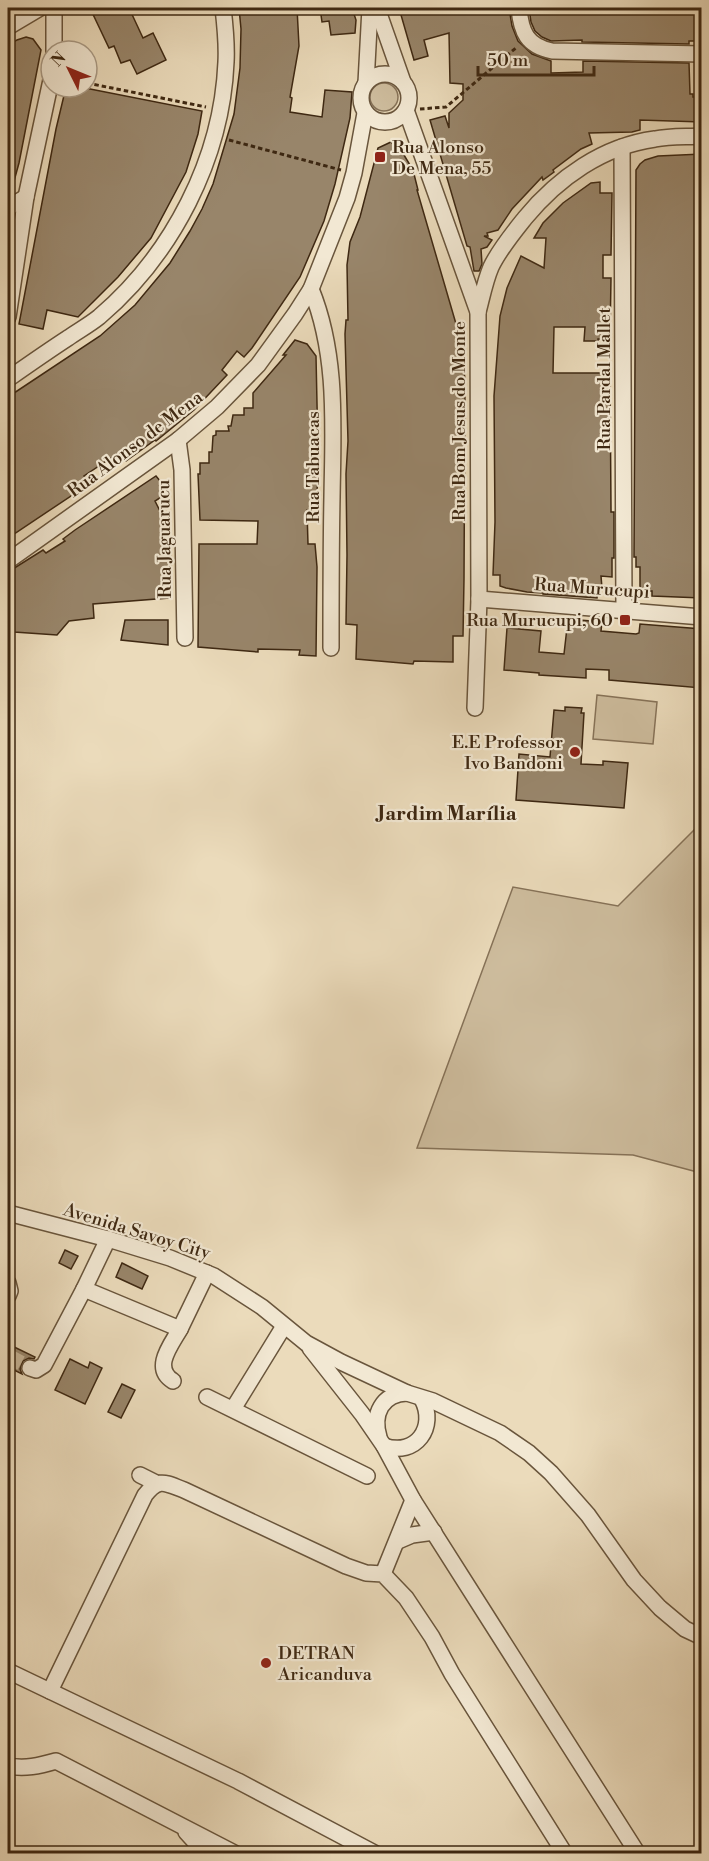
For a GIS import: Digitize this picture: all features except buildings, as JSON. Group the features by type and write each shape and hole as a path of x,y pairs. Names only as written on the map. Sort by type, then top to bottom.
{"street":[{"path":"8,27 40,8"},
{"path":"54,8 54,39"},
{"path":"9,372 97,318 126,291 149,265 168,238 201,177 216,137 226,62 224,8"},
{"path":"366,83 370,8"},
{"path":"377,8 403,82"},
{"path":"519,8 522,29 540,49 702,54"},
{"path":"389,74 397,76 403,82 410,97 406,110 396,120 383,123 365,113 360,98 366,83 372,77 389,74"},
{"path":"8,317 26,197 47,99"},
{"name":"Rua Bom Jesus do Monte","path":"406,110 478,312 479,599 475,708"},
{"name":"Rua Alonso de Mena","path":"8,561 178,440 217,407 258,365 311,289 347,198 365,113"},
{"path":"478,312 491,267 513,233 556,186 578,169 622,147 655,139 702,136"},
{"name":"Rua Pardal Mallet","path":"622,147 624,610"},
{"path":"8,208 26,197"},
{"name":"Rua Tabuacas","path":"311,289 319,309 328,345 333,412 331,648"},
{"name":"Rua Jaguarucu","path":"178,440 182,470 185,638"},
{"name":"Rua Murucupi","path":"479,599 702,616"},
{"name":"Avenida Savoy City","path":"8,1213 108,1239 170,1258 214,1276 262,1307 306,1343"},
{"path":"30,1368 40,1369 44,1365 108,1239"},
{"path":"173,1381 164,1374 164,1358 207,1273"},
{"path":"8,1282 8,1296"},
{"path":"84,1289 180,1329"},
{"path":"234,1409 284,1326"},
{"path":"306,1343 415,1396 433,1401 500,1433 529,1453 551,1473 588,1515 634,1580 660,1608 685,1629 702,1637"},
{"path":"306,1343 382,1443 413,1500 639,1853"},
{"path":"395,1395 415,1396 426,1406 428,1421 422,1436 410,1446 402,1449 395,1449 382,1443 376,1426 380,1407 395,1395"},
{"path":"207,1397 367,1476"},
{"path":"140,1475 156,1483 161,1482 184,1490 359,1571 383,1574 406,1598 432,1637 452,1674 565,1854"},
{"path":"50,1691 145,1494 156,1483"},
{"path":"383,1574 413,1500"},
{"path":"398,1541 412,1535 434,1532"},
{"path":"8,1671 238,1781 376,1854"},
{"path":"8,1766 27,1768 56,1761 180,1825 224,1854"},
{"path":"209,1846 236,1854"}],"path":[{"path":"406,110 446,107 528,38"},
{"path":"99,85 220,110"},
{"path":"216,137 354,173"}],"shaded area":[{"path":"384,83 394,87 398,97 394,107 384,111 374,107 370,97 374,87"},
{"path":"597,695 657,702 653,744 593,739"},
{"path":"701,823 701,1173 633,1155 417,1148 513,887 618,906"}],"tunnel":[{"path":"8,1356 30,1368"}],"place":[{"name":"Rua Alonso De Mena, 55","path":"380,157"},
{"name":"Rua Murucupi, 60","path":"625,620"},
{"name":"E.E Professor Ivo Bandoni","path":"575,752"},
{"name":"DETRAN Aricanduva","path":"266,1663"}],"district":[{"name":"Jardim Marília","path":"447,813"}]}
